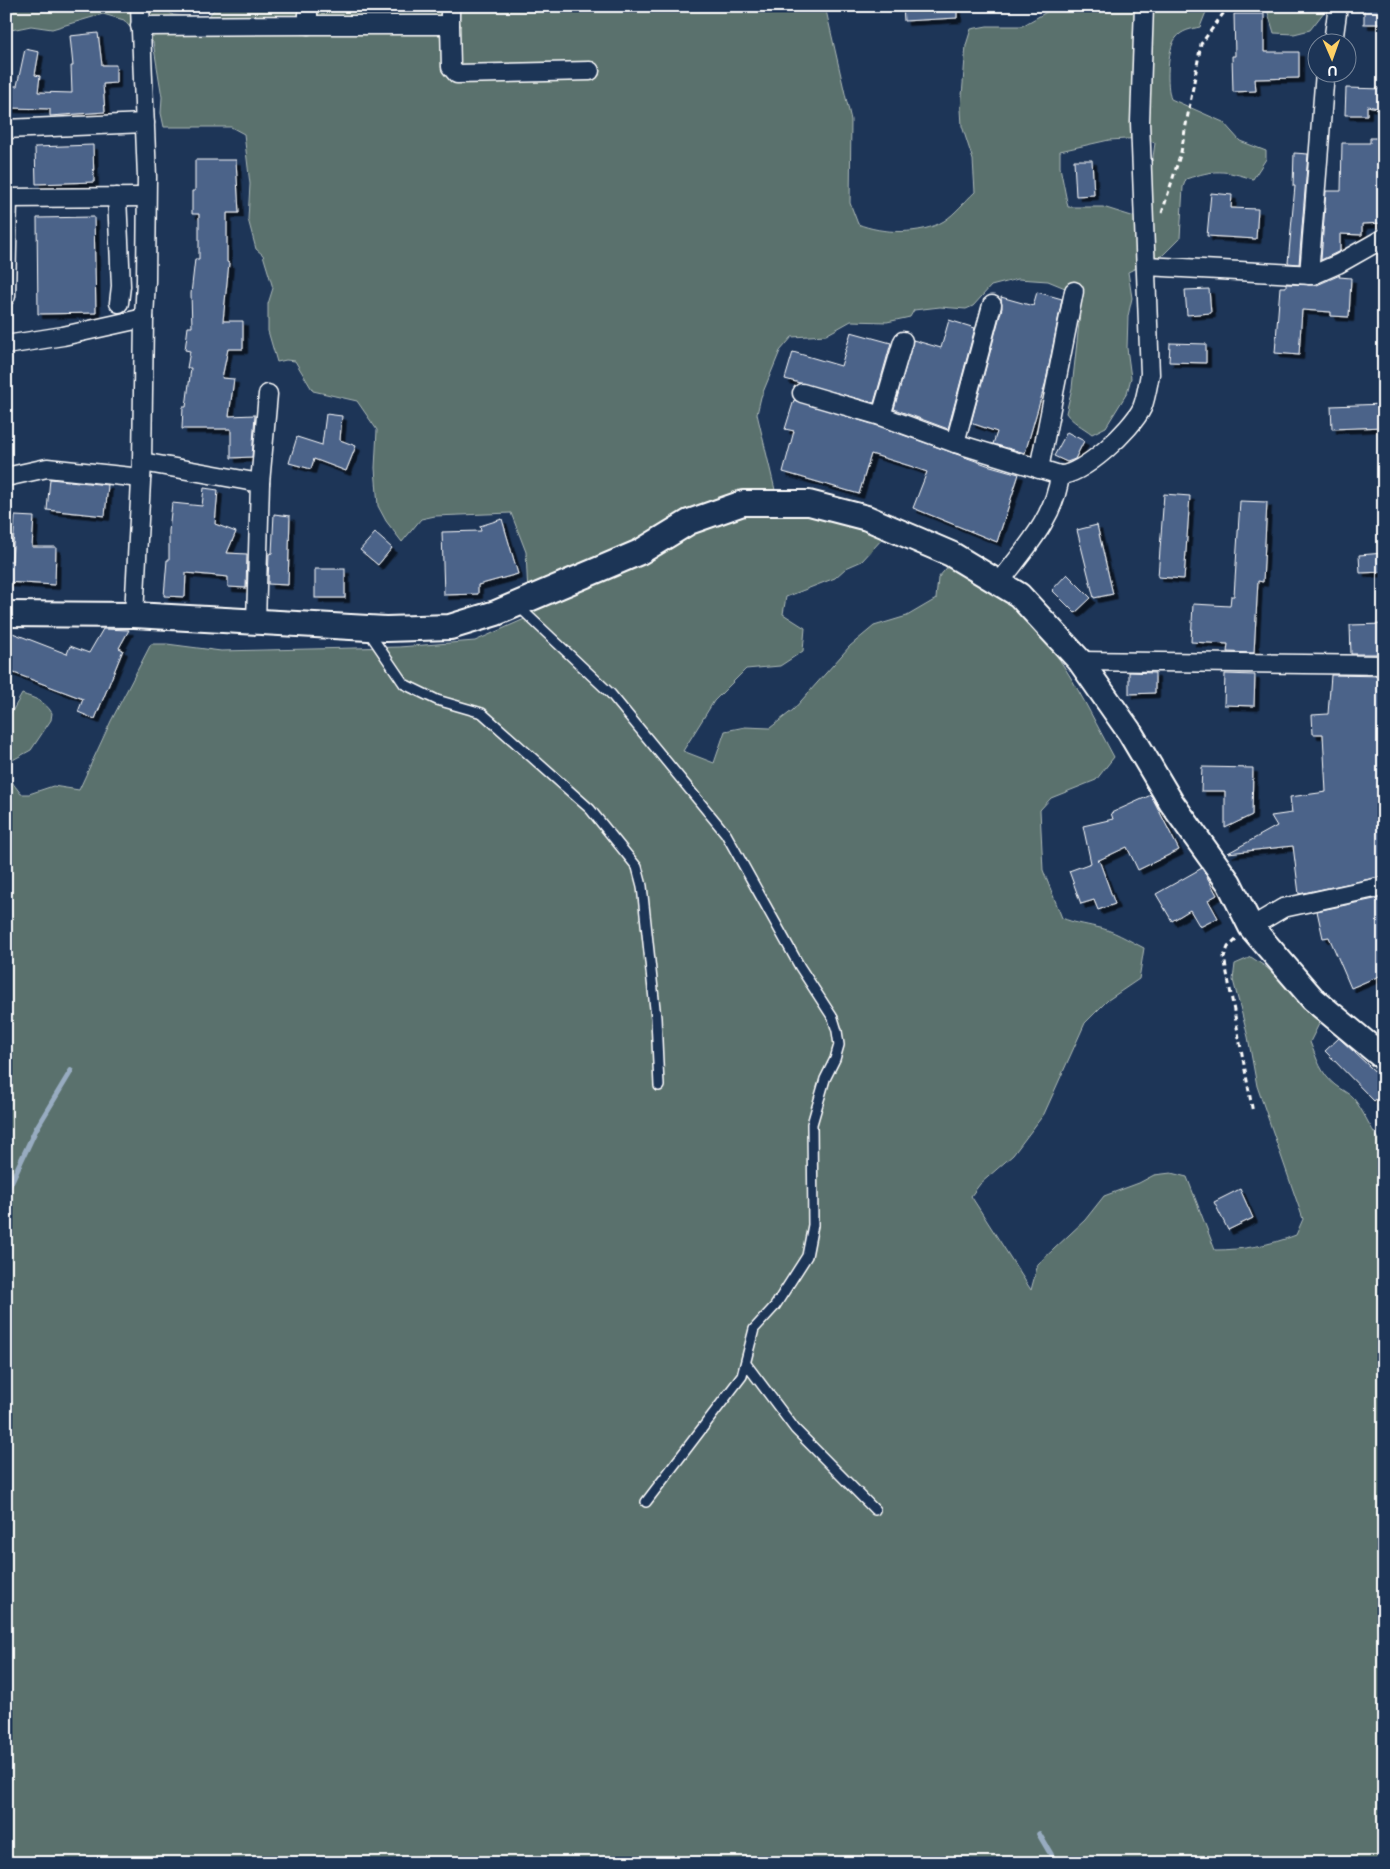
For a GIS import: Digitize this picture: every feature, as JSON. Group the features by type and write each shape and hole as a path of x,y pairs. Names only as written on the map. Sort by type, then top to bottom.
{"main road":[{"path":"6,614 134,615 366,628 450,627 516,604 640,552 688,522 743,503 809,503 867,518 951,554 1020,595 1080,661 1129,732 1171,802 1229,883 1251,927 1313,999 1384,1058"}],"street":[{"path":"134,615 142,470 146,281 145,122 140,6"},
{"path":"308,6 308,25"},
{"path":"450,6 451,67 457,74 590,71"},
{"path":"802,393 881,416 954,443 1060,476 1071,474 1110,446 1142,408 1150,374 1140,122 1144,6"},
{"path":"1334,32 1338,6"},
{"path":"140,26 450,26"},
{"path":"1309,275 1323,82"},
{"path":"6,129 145,122"},
{"path":"6,296 7,198 146,197"},
{"path":"117,198 121,286 119,303"},
{"path":"1146,266 1309,275 1317,274 1338,264 1384,238"},
{"path":"1039,469 1074,292"},
{"path":"954,443 992,305"},
{"path":"6,345 63,336 144,318"},
{"path":"881,416 903,340"},
{"path":"256,622 260,483 268,394"},
{"path":"6,477 47,468 142,470 260,483"},
{"path":"1000,583 1049,514 1056,496 1060,476"},
{"path":"1080,661 1384,665"},
{"path":"1251,927 1283,908 1384,886"}],"lane":[{"path":"516,604 611,694 726,834 800,967 833,1018 839,1045 825,1079 812,1124 813,1225 807,1256 775,1306 754,1329 749,1345 747,1365 742,1376 646,1502"},
{"path":"366,628 404,684 437,700 482,713 590,809 637,867 642,886 656,1018 659,1086"},
{"path":"747,1365 795,1428 875,1510"}],"path":[{"path":"1161,219 1181,152 1201,44 1225,12 1259,6"},
{"path":"1251,927 1228,947 1224,957 1254,1113"}],"green space":[{"path":"6,6 160,6 173,15 208,17 217,6 825,6 851,120 850,203 858,224 878,230 901,232 935,226 956,211 975,192 973,160 962,126 961,109 966,45 971,29 987,26 1022,26 1057,6 1219,6 1206,12 1200,27 1181,33 1173,43 1168,68 1169,93 1171,99 1223,122 1240,141 1266,151 1266,159 1253,179 1227,172 1212,172 1186,179 1183,187 1180,238 1163,255 1128,272 1132,298 1128,316 1127,348 1131,378 1127,393 1106,427 1092,434 1074,422 1066,413 1072,388 1082,295 1048,281 1018,279 991,286 973,306 966,309 940,307 914,310 910,317 887,322 851,321 826,335 792,337 780,351 761,397 757,414 780,511 840,520 884,537 862,561 846,568 835,578 786,597 783,614 805,628 803,651 780,666 746,669 714,701 683,751 714,763 725,731 745,727 770,728 793,710 850,646 874,626 907,616 936,599 938,578 950,564 990,586 1021,612 1052,649 1066,670 1114,757 1096,780 1051,798 1040,810 1043,870 1062,918 1108,930 1144,948 1139,979 1108,1000 1085,1023 1044,1114 1013,1155 980,1184 971,1196 1031,1290 1038,1264 1085,1220 1104,1196 1139,1183 1154,1175 1171,1173 1187,1177 1215,1250 1256,1246 1277,1242 1296,1235 1303,1219 1257,1086 1248,1037 1233,980 1235,964 1251,957 1266,967 1321,1020 1310,1042 1320,1066 1330,1081 1354,1099 1376,1135 1384,1144 1384,1863 6,1863 6,722 22,694 43,703 52,713 51,720 31,750 9,762 9,775 21,794 29,794 53,786 79,790 111,721 151,644 167,644 221,651 399,647 475,641 529,617 526,552 511,513 435,516 421,519 402,542 386,521 378,506 375,468 377,430 357,401 313,391 295,361 277,362 268,331 268,304 273,288 263,255 256,249 248,219 250,184 244,134 231,127 164,127 161,113 162,97 153,42 133,31 124,20 103,14 52,29 31,26 6,31","holes":["1143,138 1155,143 1151,171 1151,211 1138,218 1103,207 1068,207 1060,167 1060,151 1109,140"]},
{"path":"1266,6 1328,7 1310,30 1294,34 1274,33"}],"building":[{"path":"903,6 957,6 957,18 904,21"},
{"path":"1364,6 1384,6 1384,24 1364,24"},
{"path":"1234,14 1264,14 1264,52 1299,52 1299,78 1255,79 1256,91 1233,92 1232,56 1235,56"},
{"path":"98,33 102,65 116,65 116,83 103,84 105,112 50,116 50,109 9,108 10,86 17,86 25,49 39,52 35,75 40,76 38,92 72,93 71,66 73,66 70,36"},
{"path":"1346,88 1384,89 1384,109 1367,106 1367,115 1345,115"},
{"path":"1370,138 1384,138 1384,223 1362,224 1362,235 1340,234 1340,251 1321,260 1326,191 1341,191 1342,143 1370,143"},
{"path":"93,145 94,182 36,184 35,147"},
{"path":"1294,153 1308,154 1299,264 1288,263 1295,186 1293,186"},
{"path":"195,160 236,160 239,213 227,213 227,262 229,263 223,321 243,321 243,349 228,349 222,378 234,379 229,416 255,415 252,457 231,458 231,429 182,429 183,407 186,407 191,368 187,368 190,351 185,350 188,327 192,327 191,294 195,259 199,259 199,214 192,214 192,191 195,191"},
{"path":"1074,160 1092,160 1094,195 1076,196"},
{"path":"1211,193 1232,195 1231,208 1258,209 1256,239 1207,236"},
{"path":"94,217 96,313 38,314 37,218"},
{"path":"1340,275 1339,277 1351,278 1349,317 1331,316 1331,312 1302,310 1299,355 1275,353 1280,287 1286,287 1286,284 1317,285"},
{"path":"1209,289 1211,313 1187,315 1185,290"},
{"path":"1037,292 1062,299 1046,381 1025,453 993,444 997,432 971,423 1002,308 1001,297 1033,306"},
{"path":"949,320 975,328 948,429 894,409 913,340 941,348"},
{"path":"851,332 891,343 874,403 785,379 793,352 841,366"},
{"path":"1170,343 1206,344 1206,363 1169,362"},
{"path":"794,400 878,426 987,465 1019,474 997,542 913,508 927,472 910,466 871,454 859,494 783,472 794,431 785,429"},
{"path":"1384,404 1384,427 1332,429 1331,406"},
{"path":"326,414 342,416 340,440 356,446 346,471 314,459 311,469 289,463 297,437 322,445"},
{"path":"1067,432 1084,441 1075,459 1067,462 1054,456"},
{"path":"50,479 108,485 105,516 47,510"},
{"path":"204,488 218,490 215,524 236,532 227,553 247,554 246,588 228,587 228,577 186,573 185,597 164,596 167,560 169,560 169,531 172,503 202,506"},
{"path":"1164,494 1190,496 1184,579 1158,577"},
{"path":"1240,501 1267,502 1263,582 1258,581 1254,653 1227,652 1228,644 1191,642 1193,604 1230,606 1231,596 1234,596"},
{"path":"274,514 290,516 288,585 268,584 269,554 272,553"},
{"path":"15,516 34,517 32,547 56,547 55,585 6,582 6,561 12,561"},
{"path":"502,519 518,574 478,585 478,594 444,595 442,532 481,531 480,526"},
{"path":"1097,525 1113,594 1094,598 1077,530"},
{"path":"375,533 392,548 378,565 360,550"},
{"path":"1384,553 1384,572 1360,573 1359,555"},
{"path":"315,569 345,569 345,598 315,598"},
{"path":"1067,574 1091,598 1075,613 1052,590"},
{"path":"1384,624 1384,654 1351,654 1350,625"},
{"path":"103,629 129,630 119,648 123,650 95,719 78,712 83,699 6,670 6,641 10,632 67,654 70,646 89,653"},
{"path":"1129,672 1155,673 1155,693 1129,694"},
{"path":"1225,674 1255,675 1254,706 1224,705"},
{"path":"1331,675 1384,676 1384,876 1299,894 1293,846 1228,853 1277,826 1271,816 1292,813 1290,797 1326,792 1323,734 1313,734 1312,715 1328,714"},
{"path":"1202,767 1253,768 1252,815 1225,828 1225,791 1201,791"},
{"path":"1151,795 1179,850 1138,870 1127,847 1099,860 1115,904 1098,910 1094,900 1081,904 1069,871 1091,863 1083,826 1113,819 1111,813"},
{"path":"1202,868 1217,895 1208,900 1218,918 1200,927 1190,910 1172,921 1156,894"},
{"path":"1384,897 1384,974 1351,988 1329,937 1323,938 1317,911"},
{"path":"1339,1038 1384,1080 1384,1092 1374,1101 1325,1051"},
{"path":"1240,1189 1253,1218 1228,1230 1214,1202"}],"waterway":[{"path":"6,1193 36,1129 71,1071"},
{"path":"1039,1834 1056,1863"}]}
